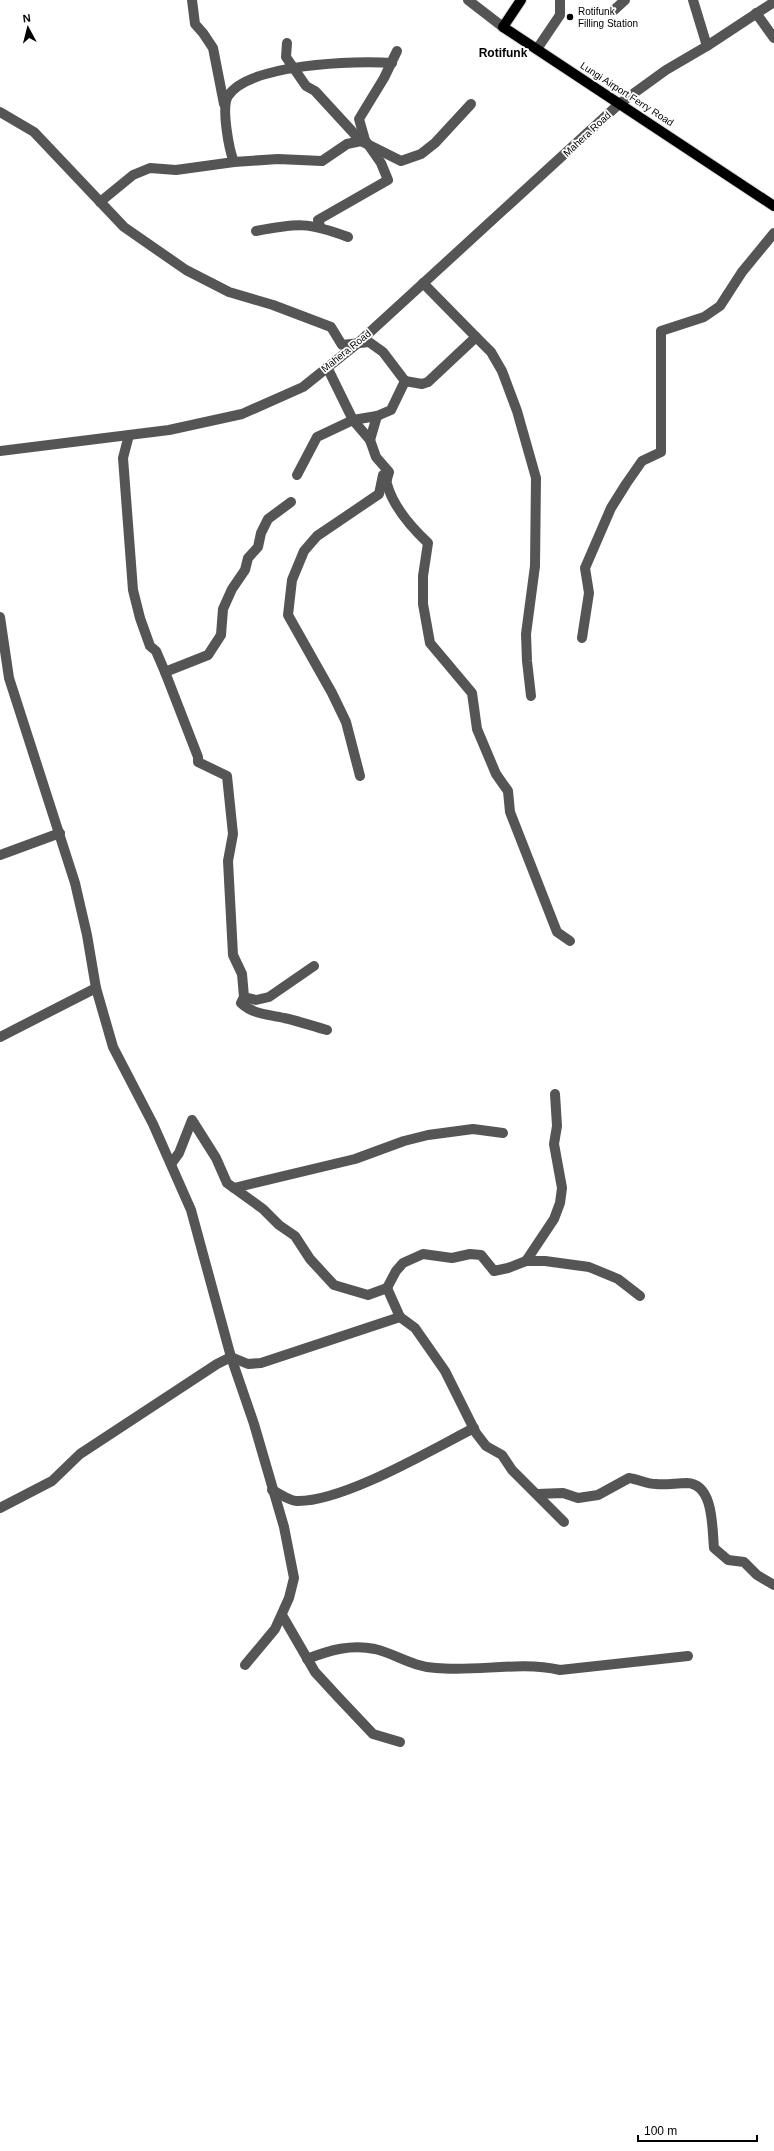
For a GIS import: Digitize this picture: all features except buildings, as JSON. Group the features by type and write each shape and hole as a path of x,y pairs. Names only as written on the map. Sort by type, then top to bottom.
{"main road":[{"path":"503,27 521,0"},
{"name":"Lungi Airport Ferry Road","path":"503,27 774,206"}],"street":[{"path":"192,0 195,24 213,48 225,106 230,152 234,162"},
{"name":"Lungi Airport Ferry Road","path":"468,0 503,27"},
{"path":"538,49 560,15 560,0"},
{"path":"613,11 625,0"},
{"path":"693,0 707,46"},
{"name":"Mahera Road","path":"0,451 169,430 242,414 303,387 358,343 619,104 666,70 707,46 774,2"},
{"path":"756,13 774,38"},
{"path":"287,43 286,57 306,86 315,91 364,141 381,163 388,180 318,220 320,226"},
{"path":"364,141 358,119 392,63 397,51"},
{"path":"225,106 227,96 238,84 254,77 292,67 358,61 392,63"},
{"path":"100,202 133,175 150,168 174,170 234,162 278,159 322,160 347,144 364,141 401,161 421,154 435,143 471,104"},
{"path":"0,112 34,132 124,227 186,270 229,292 273,305 331,327 342,345 369,342 383,352 405,381 422,384 428,382 476,337"},
{"path":"256,231 299,224 320,226 348,237"},
{"path":"582,638 589,593 585,568 611,508 626,484 642,461 661,452 661,331 704,317 720,306 742,272 774,233"},
{"path":"423,283 491,352 502,371 517,411 536,478 535,566 526,634 531,696"},
{"path":"327,367 353,420 370,440 384,473 379,494 317,536 310,543 292,580 288,615 332,692 346,722 360,776"},
{"path":"297,475 317,436 353,420 377,416 390,410 405,381"},
{"path":"370,440 377,416"},
{"path":"129,435 123,458 134,590 140,618 150,646 156,652 165,672 198,757 198,762 227,776 233,834 228,861 233,955 242,974 244,997 241,1003 246,1008 260,1014 284,1018 327,1030"},
{"path":"376,457 389,472 386,482 393,498 416,531 428,543 423,576 423,604 430,643 472,694 477,730 482,745 496,774 508,791 510,812 557,932 570,941"},
{"path":"165,672 208,655 222,635 223,609 232,589 245,570 248,558 258,547 268,519 291,502"},
{"path":"0,617 9,678 75,883 87,935 96,988 113,1047 153,1124 191,1210 231,1357 254,1424 284,1527 294,1578 289,1598 275,1629 245,1665"},
{"path":"0,856 60,833"},
{"path":"244,997 256,1000 270,997 314,966"},
{"path":"0,1037 96,988"},
{"path":"526,1261 554,1219 560,1203 562,1188 554,1144 557,1126 555,1094"},
{"path":"171,1164 179,1153 192,1120 216,1158 227,1183 263,1209 279,1225 295,1236 310,1259 334,1285 368,1295 387,1288 396,1270 403,1263 423,1254 452,1258 470,1254 481,1255 494,1271 508,1268 526,1261 545,1261 589,1267 618,1279 640,1296"},
{"path":"234,1188 355,1159 404,1141 428,1135 473,1128 503,1133"},
{"path":"387,1288 400,1317 415,1328 445,1372 474,1428 486,1446 502,1455 512,1470 564,1522"},
{"path":"0,1508 52,1481 80,1454 217,1364 231,1357 248,1364 261,1363 400,1317"},
{"path":"272,1490 295,1501 329,1496 383,1473 474,1428"},
{"path":"537,1494 563,1493 578,1498 598,1495 629,1478 654,1484 673,1485 687,1483 697,1486 704,1493 708,1505 714,1548 728,1560 744,1562 757,1575 774,1585"},
{"path":"282,1615 315,1672 373,1734 400,1742"},
{"path":"307,1659 331,1650 354,1646 376,1649 405,1662 435,1668 464,1669 515,1665 540,1666 560,1670 688,1656"}],"place":[{"name":"Rotifunk Filling Station","path":"570,17"}],"district":[{"name":"Rotifunk","path":"503,53"}]}
